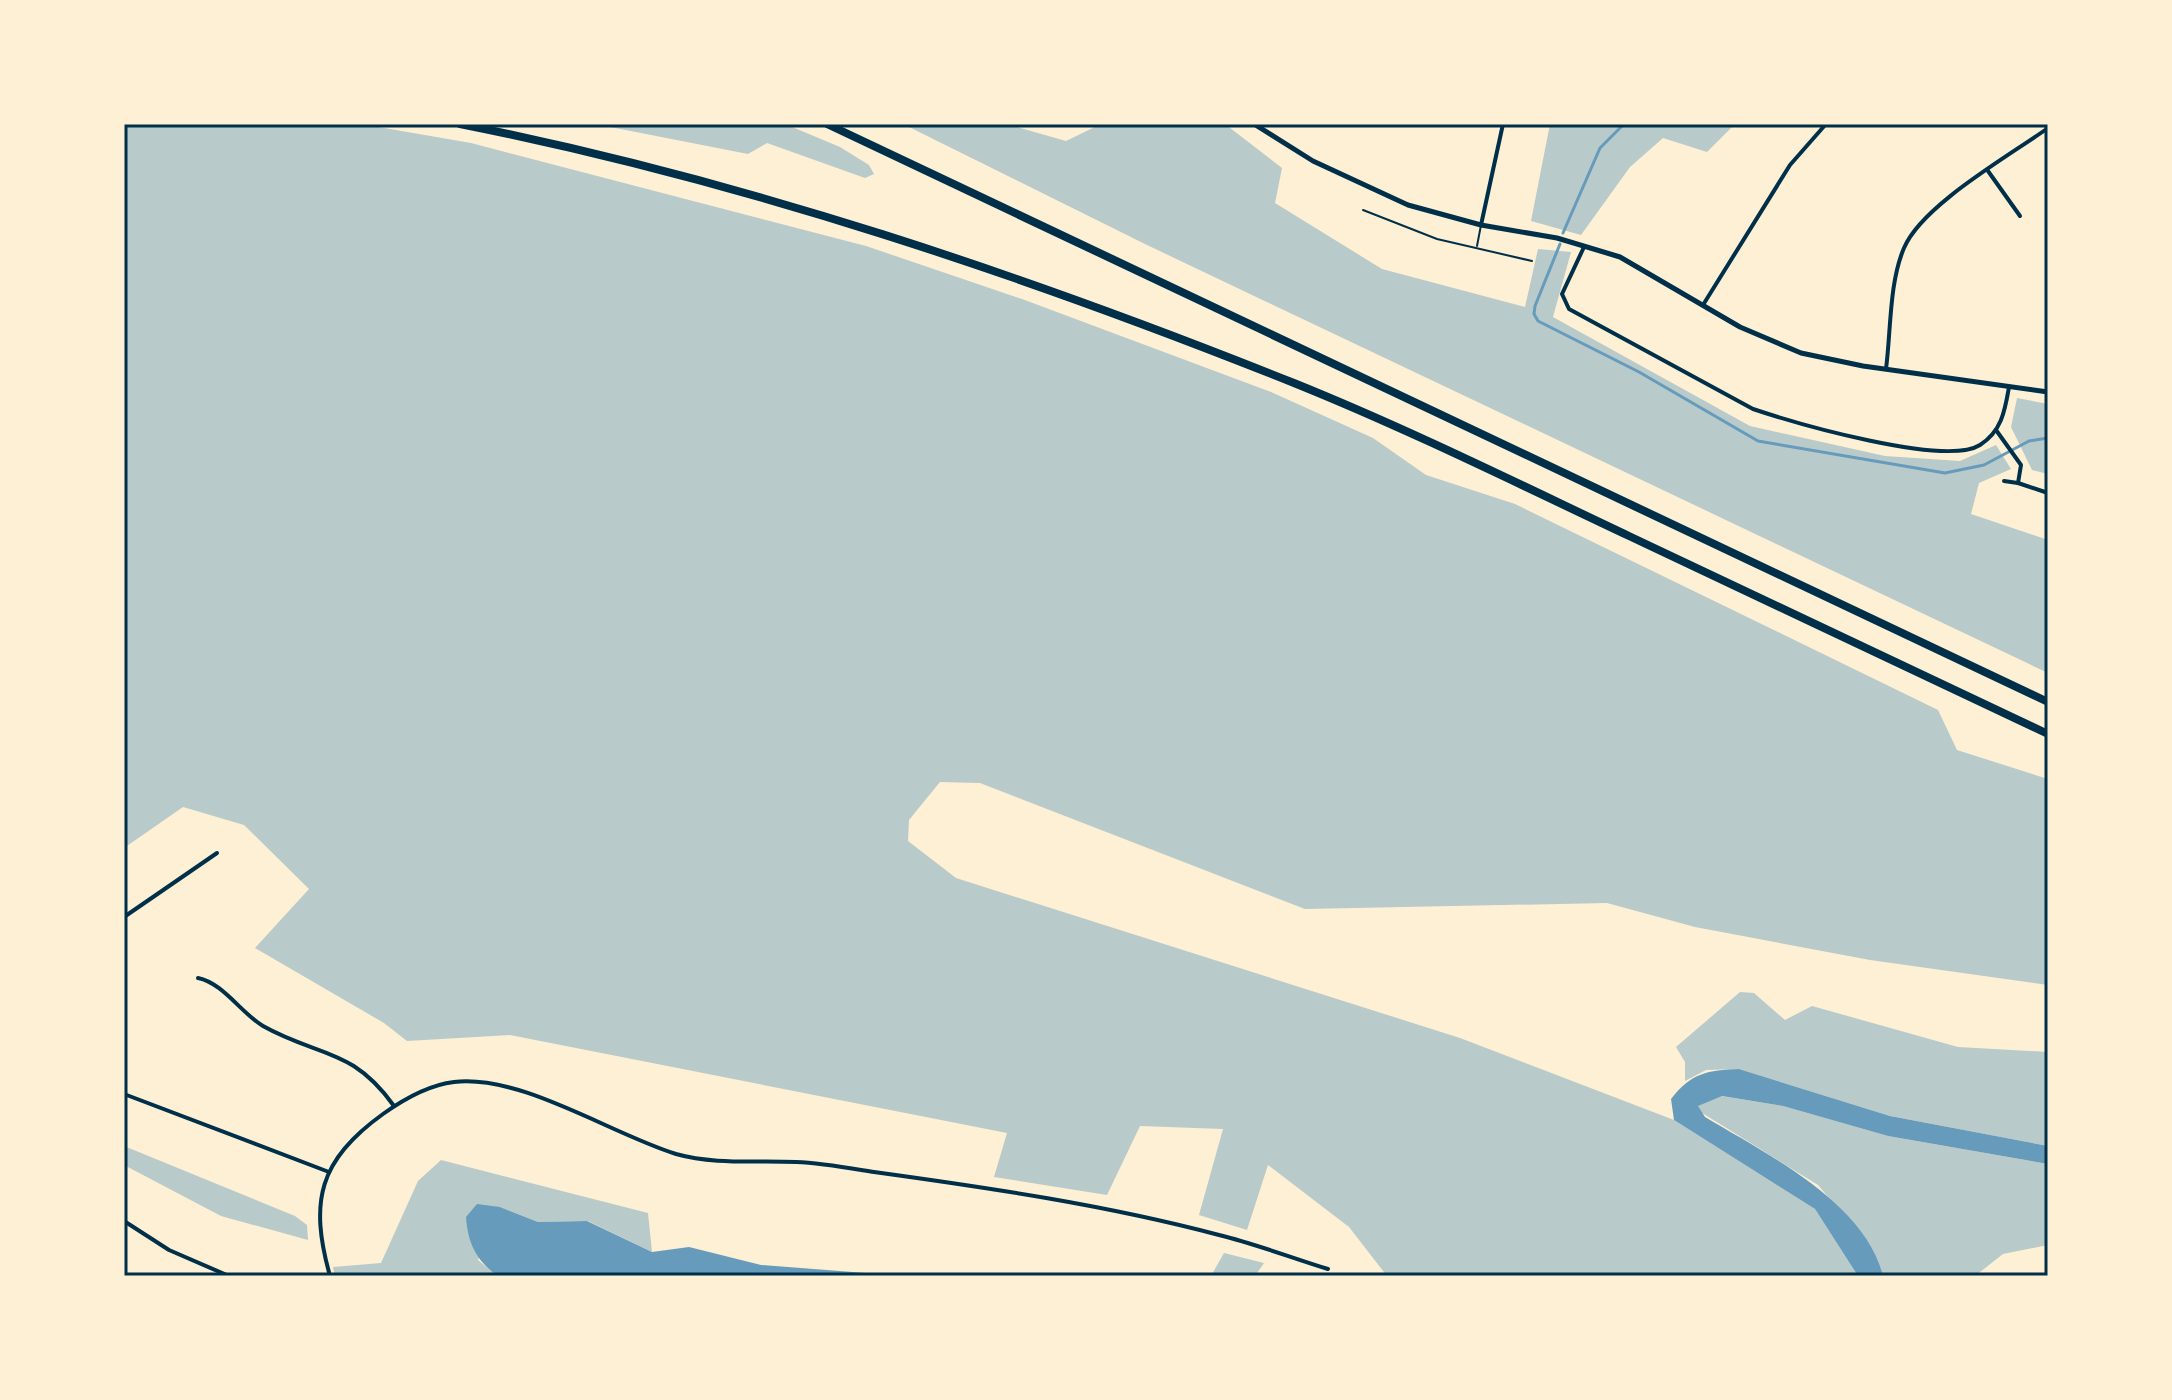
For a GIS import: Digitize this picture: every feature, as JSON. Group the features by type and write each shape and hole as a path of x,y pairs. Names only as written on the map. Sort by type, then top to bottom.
{"highway":[{"path":"460,124 633,164 782,204 948,256 1297,384 1433,443 2048,734"},
{"path":"827,124 2048,702"}],"street":[{"path":"1481,225 1503,124"},
{"path":"1703,305 1790,165 1826,124"},
{"path":"1258,125 1313,161 1370,190 1444,217 1585,245 1642,267 1740,327 1801,353 1886,369 2010,384 2048,392"},
{"path":"1886,369 1899,264 1910,235 1930,212 2048,128"},
{"path":"1988,171 2020,216"},
{"path":"1585,245 1562,294 1569,309 1753,409 1826,431 1951,453 1967,451 1996,430 2003,420 2010,384"},
{"path":"1996,430 2021,465 2018,483"},
{"path":"2004,481 2048,493"},
{"path":"124,917 217,853"},
{"path":"198,978 212,983 265,1027 352,1062 370,1077 394,1106"},
{"path":"330,1276 318,1228 329,1172 360,1131 410,1096 446,1083 492,1083 677,1154 713,1161 800,1162 1057,1199 1220,1235 1328,1269"},
{"path":"124,1094 329,1172"},
{"path":"124,1221 169,1250 229,1276"}],"lane":[{"path":"1363,210 1437,239 1532,261"},
{"path":"1477,247 1481,225"}],"shaded area":[{"path":"124,124 361,124 471,143 866,246 1022,299 1271,392 1373,438 1426,475 1515,504 1938,710 1957,750 2048,779 2048,985 1870,960 1695,927 1607,903 1305,909 980,783 940,782 909,820 908,841 956,878 1460,1038 1674,1120 1815,1209 1858,1276 1387,1276 1349,1227 1268,1165 1247,1230 1199,1215 1223,1129 1140,1126 1107,1195 994,1177 1007,1133 510,1035 407,1041 384,1023 255,948 309,889 244,825 183,807 124,848"},
{"path":"595,124 785,124 840,147 869,165 874,174 865,178 767,143 748,154"},
{"path":"903,124 1006,124 1066,141 1101,124 1225,124 1282,168 1275,203 1382,269 1525,307 1538,249 1571,252 1553,317 1750,426 1885,456 1960,461 1996,445 2011,469 1979,483 1971,514 2048,540 2048,673 1147,245"},
{"path":"1550,124 1735,124 1707,152 1663,138 1630,167 1581,235 1531,221"},
{"path":"2017,398 2048,404 2048,474 2032,470 2011,427"},
{"path":"1740,992 1754,993 1785,1020 1812,1006 1958,1047 2048,1052 2048,1146 1890,1116 1739,1069 1706,1070 1685,1081 1685,1062 1676,1047"},
{"path":"1721,1096 1783,1106 1888,1136 2048,1164 2048,1245 2003,1254 1975,1276 1883,1276 1869,1245 1818,1185 1699,1111 1698,1105"},
{"path":"124,1146 295,1216 307,1225 308,1240 221,1216 124,1165"},
{"path":"441,1160 648,1213 652,1252 588,1221 538,1222 500,1207 478,1260 497,1276 335,1276 333,1267 381,1263 418,1181"},
{"path":"1224,1253 1264,1263 1255,1276 1211,1276"}],"water":[{"path":"1739,1069 1890,1116 2048,1146 2048,1164 1888,1136 1783,1106 1722,1096 1698,1106 1705,1117 1810,1182 1856,1225 1873,1249 1883,1276 1858,1276 1815,1209 1674,1120 1671,1099 1686,1083 1709,1072"},
{"path":"477,1204 500,1207 538,1222 587,1221 652,1252 689,1247 761,1265 905,1276 497,1276 478,1257 469,1235 466,1217"}],"waterway":[{"path":"1563,233 1600,148 1624,124"},
{"path":"1560,244 1535,306 1534,314 1538,321 1639,372 1758,441 1945,473 1984,465 2029,441 2048,438"}]}
